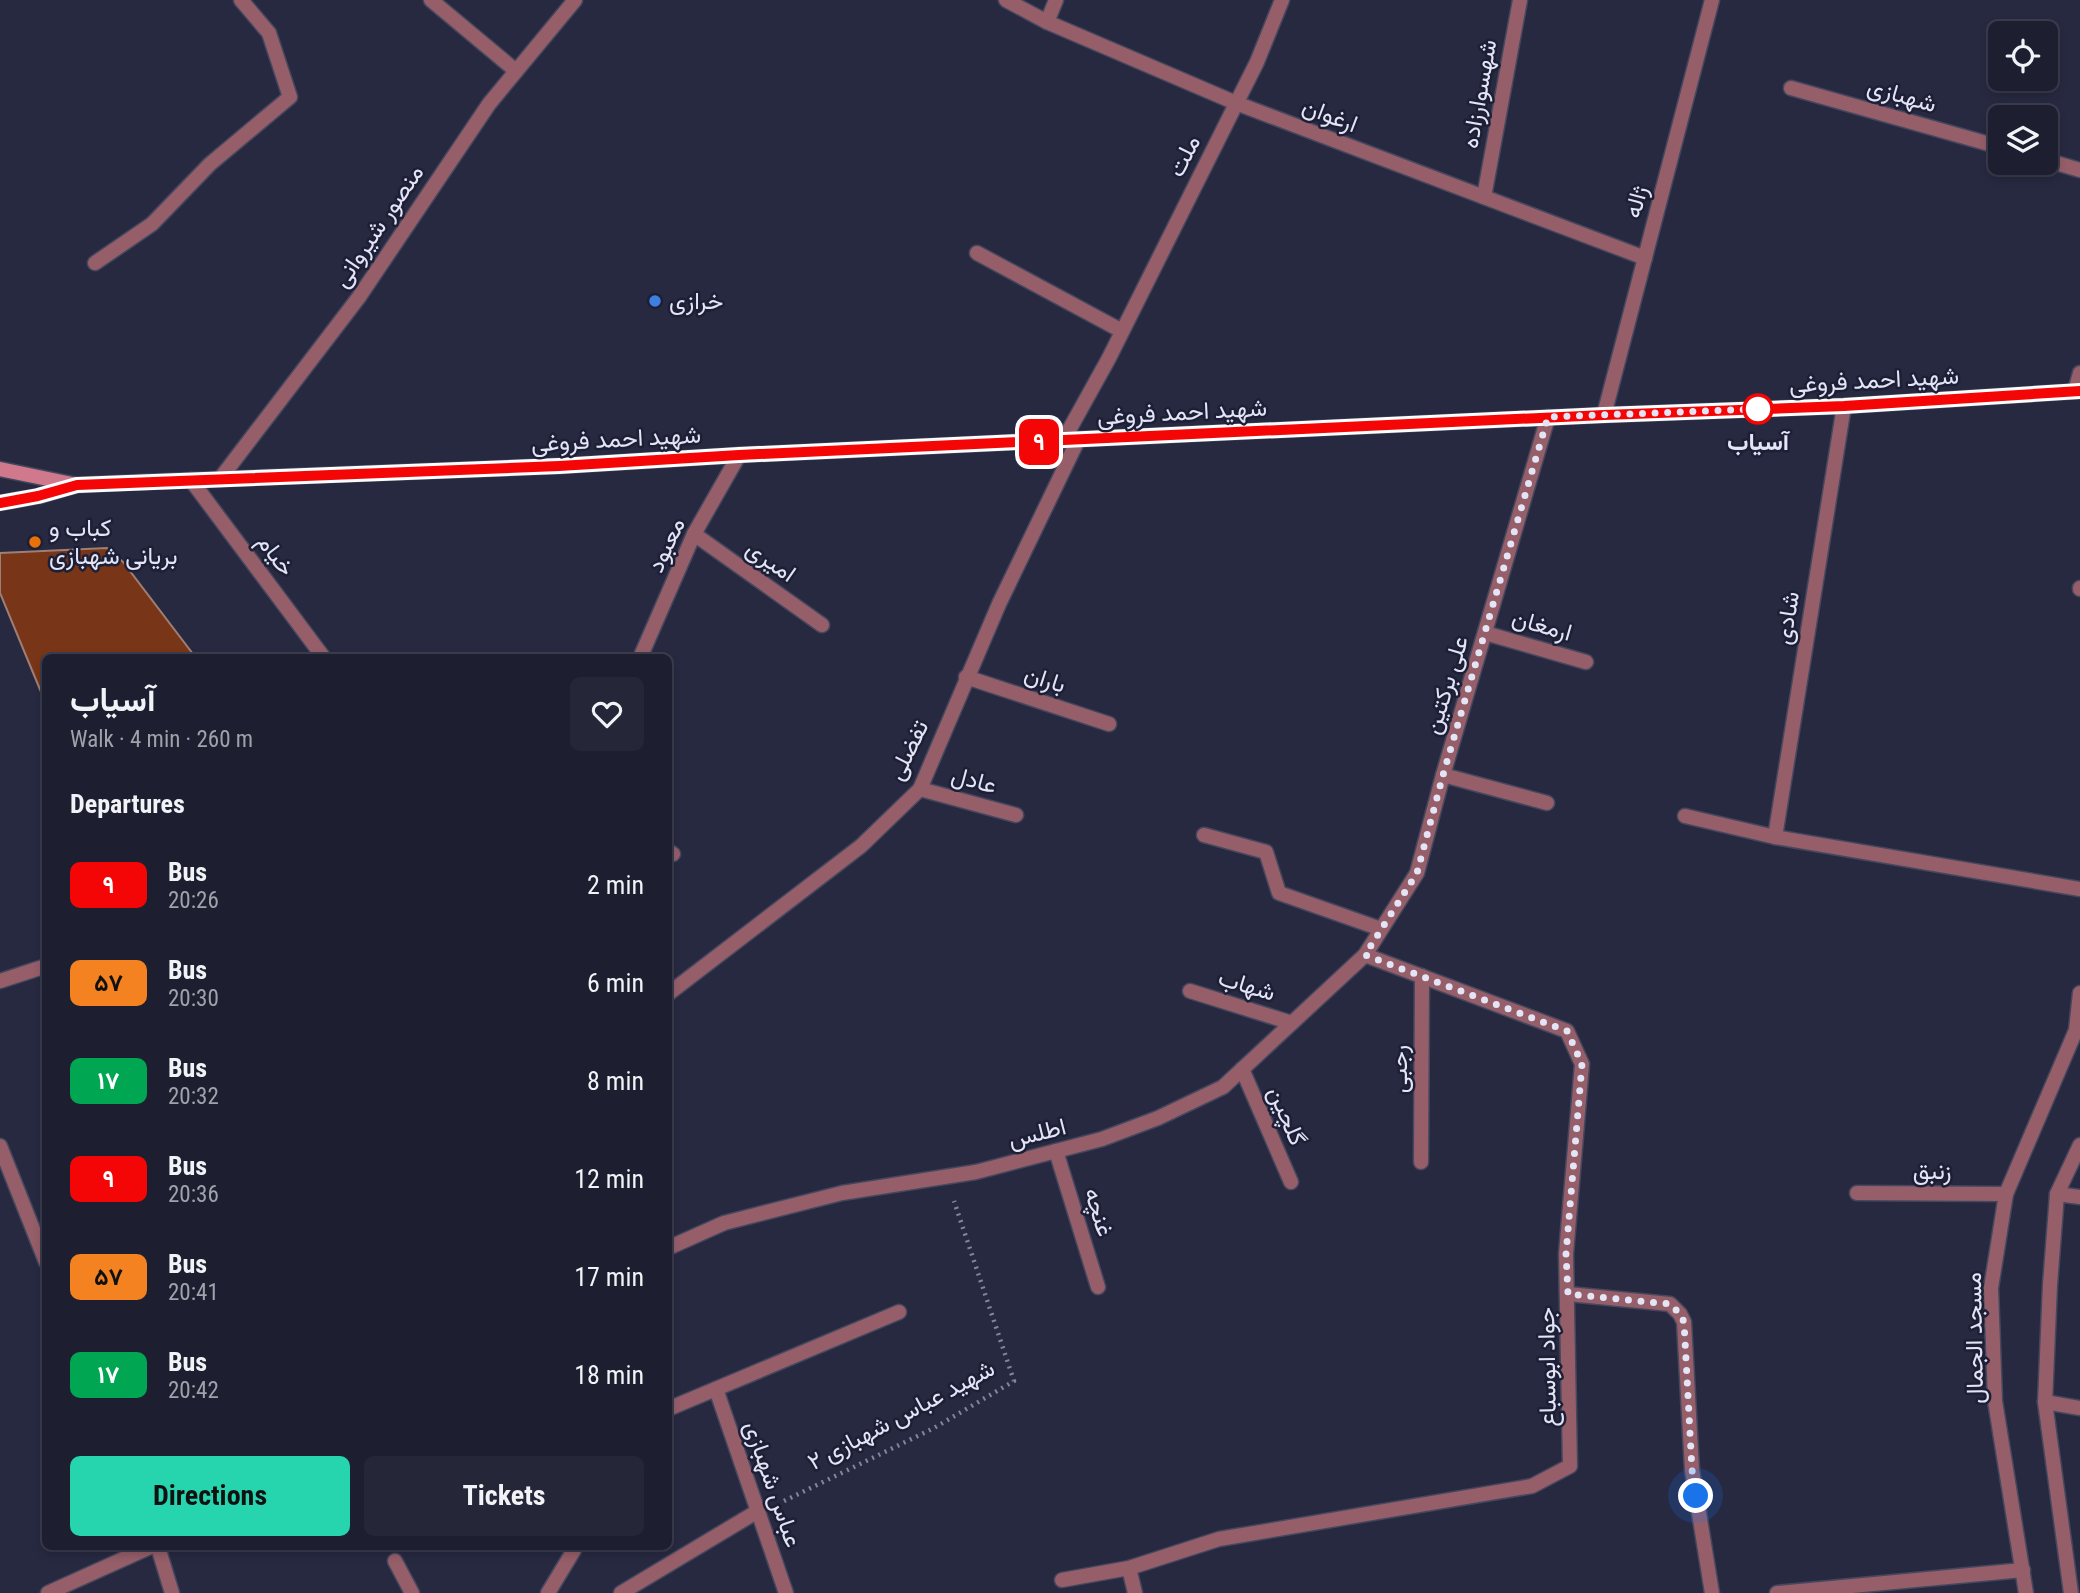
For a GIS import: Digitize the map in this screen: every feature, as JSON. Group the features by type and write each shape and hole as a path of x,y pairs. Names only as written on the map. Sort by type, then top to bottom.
{"main road":[{"name":"شهید احمد فروغی","path":"77,485 559,466 1548,417 1844,406 2077,391"},
{"path":"0,469 77,485"},
{"path":"0,503 77,485"}],"street":[{"path":"95,263 152,224 210,164 290,97 269,33 241,0"},
{"path":"431,0 516,71"},
{"name":"منصور شیروانی","path":"220,479 359,297 489,104 575,0"},
{"name":"ارغوان","path":"1006,0 1047,22 1236,103 1645,258"},
{"path":"1047,22 1056,0"},
{"name":"ملت","path":"1071,441 1122,331 1257,62 1282,0"},
{"name":"شهسوارزاده","path":"1484,197 1520,0"},
{"name":"ژاله","path":"1604,415 1712,0"},
{"name":"شهبازی","path":"1791,88 1988,144"},
{"path":"2058,164 2080,170"},
{"path":"977,253 1122,331"},
{"path":"2077,391 2080,373"},
{"name":"شادی","path":"1775,837 1844,406"},
{"name":"علی برکتین","path":"1365,955 1417,873 1548,417"},
{"name":"تفضلی","path":"672,991 861,846 920,789 1071,441"},
{"name":"معبود","path":"642,654 694,534 739,455"},
{"name":"خیام","path":"191,480 321,654"},
{"name":"امیری","path":"694,534 822,625"},
{"name":"ارمغان","path":"1485,633 1586,662"},
{"name":"باران","path":"967,677 1109,724"},
{"path":"1443,775 1547,803"},
{"name":"عادل","path":"920,789 1016,815"},
{"path":"1685,816 1775,837 2080,889"},
{"path":"1204,835 1266,852 1279,893 1381,929"},
{"name":"جواد ابوسباع","path":"1062,1580 1129,1568 1219,1539 1532,1486 1570,1466 1566,1254 1582,1064 1567,1031 1365,955"},
{"name":"اطلس","path":"672,1246 724,1223 842,1193 976,1172 1102,1139 1158,1118 1223,1087 1365,955"},
{"path":"0,981 42,967"},
{"name":"رجبی","path":"1421,1162 1422,976"},
{"name":"شهاب","path":"1190,991 1292,1023"},
{"name":"مسجد الجمال","path":"2026,1593 1995,1401 1991,1288 2006,1194 2078,1030 2080,993"},
{"name":"گلچین","path":"1242,1069 1291,1182"},
{"path":"2071,1593 2045,1402 2057,1194 2080,1145"},
{"path":"0,1146 42,1252"},
{"name":"غنچه","path":"1056,1152 1098,1287"},
{"name":"زنبق","path":"1857,1193 2006,1194"},
{"path":"2057,1194 2080,1197"},
{"path":"1568,1294 1670,1304 1684,1322 1692,1470 1712,1593"},
{"path":"672,1407 899,1312"},
{"name":"عباس شهبازی","path":"716,1389 786,1593"},
{"path":"2045,1402 2080,1408"},
{"path":"621,1593 758,1511"},
{"path":"48,1593 143,1550"},
{"path":"159,1550 172,1593"},
{"path":"548,1593 574,1550"},
{"path":"395,1561 412,1593"},
{"path":"1129,1568 1135,1593"},
{"path":"1777,1593 2023,1570"}],"path":[{"name":"شهید عباس شهبازی ۲","path":"758,1511 807,1491 923,1434 1014,1381 946,1177"}],"building":[{"path":"107,548 123,562 193,654 42,654 42,694 0,593 0,553"}],"bus line":[{"name":"۹","path":"0,503 77,485 559,466 739,455 1844,406 2080,391"}],"place":[{"name":"خرازی","path":"655,301"},
{"name":"آسیاب","path":"1758,409"},
{"name":"کباب و بریانی شهبازی","path":"35,542"}],"route":[{"path":"1696,1496 1692,1470 1684,1322 1680,1314 1670,1304 1568,1294 1566,1254 1582,1064 1567,1031 1365,955 1417,873 1548,417 1758,409"}]}
